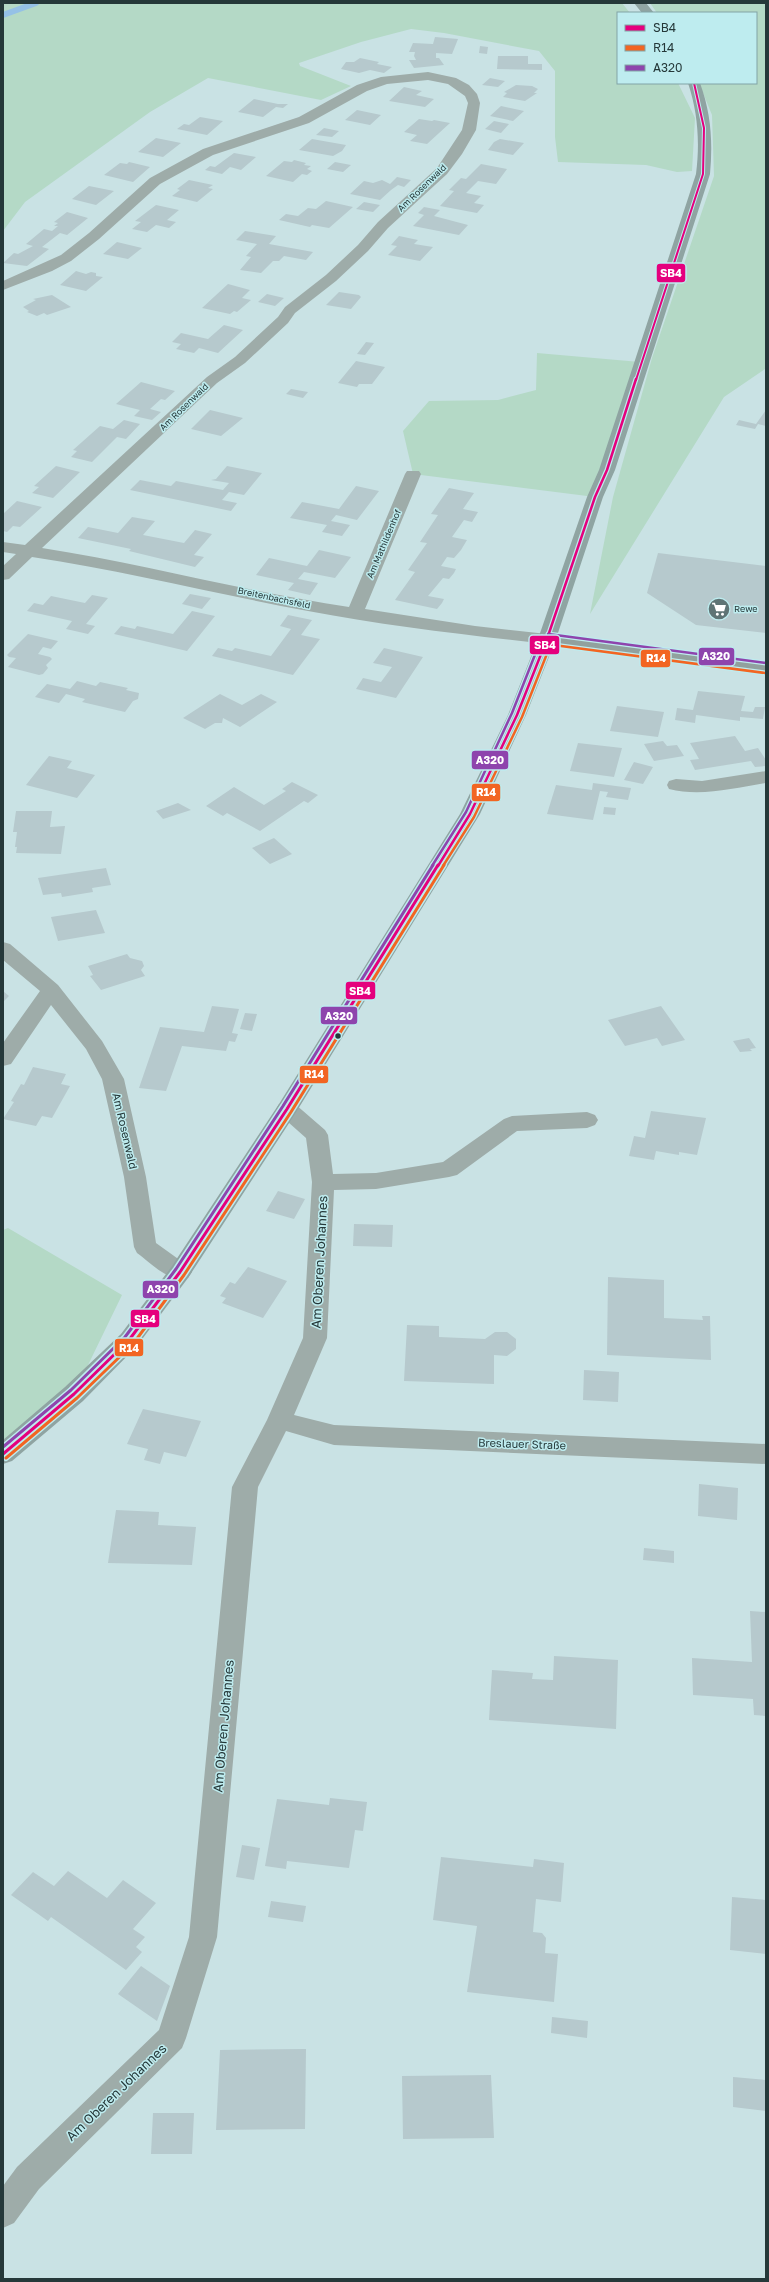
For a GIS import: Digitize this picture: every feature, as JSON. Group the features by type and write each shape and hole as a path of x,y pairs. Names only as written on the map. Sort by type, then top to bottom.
{"main road":[{"path":"640,3 647,12"},
{"path":"3,1454 74,1394 129,1340 180,1272 287,1109 470,814 517,715 547,639 595,497 607,470 703,174 706,128 702,102 694,84"},
{"path":"547,639 766,668"}],"street":[{"name":"Am Rosenwald","path":"3,286 47,268 66,258 94,236 155,181 192,160 232,142 304,120 362,88 398,77 428,76 452,80 470,94 474,103 469,130 456,154 442,171 383,225 363,248 330,278 299,302 283,320 240,360 212,380 3,575"},
{"name":"Am Mathildenhof","path":"355,613 413,474"},
{"name":"Breitenbachsfeld","path":"3,547 105,563 308,606 475,631 547,639"},
{"path":"676,785 702,788 766,777"},
{"name":"Am Rosenwald","path":"3,949 51,990 95,1046 114,1079 136,1177 145,1247 180,1272"},
{"path":"3,1059 51,990"},
{"name":"Am Oberen Johannes","path":"3,2212 28,2178 171,2038 203,1937 245,1487 279,1420 315,1338 323,1182 316,1135 287,1109"},
{"name":"Am Oberen Johannes","path":"323,1182 376,1181 449,1169 512,1124 587,1120"},
{"name":"Breslauer Straße","path":"279,1420 334,1436 766,1454"}],"green space":[{"path":"3,3 622,3 629,12 617,12 617,84 678,84 695,118 692,171 677,172 646,165 558,162 555,137 555,71 539,51 444,33 411,29 361,42 299,63 300,66 351,86 321,100 208,78 150,112 25,202 3,231"},
{"path":"650,3 766,3 765,369 724,397 590,614 613,497 652,358 714,176 712,115 699,84 757,84 757,12 656,12"},
{"path":"537,353 640,362 595,497 413,474 403,431 429,401 498,400 536,390"},
{"path":"8,1228 122,1295 74,1394 3,1454 3,1230"}],"building":[{"path":"435,37 458,39 452,54 436,53 436,58 439,58 444,65 414,68 409,60 416,60 414,56 415,52 409,52 413,43 433,44"},
{"path":"480,46 488,47 487,54 479,53"},
{"path":"498,56 528,56 528,64 542,64 542,70 497,69"},
{"path":"360,58 379,62 377,64 392,67 384,73 370,70 359,73 341,69 346,62 354,62"},
{"path":"490,78 505,81 498,87 482,85"},
{"path":"516,85 532,86 538,89 534,93 537,93 525,101 503,97 507,93 504,92"},
{"path":"404,87 422,91 416,95 434,99 425,107 389,101"},
{"path":"254,99 278,104 288,104 283,108 276,107 263,117 238,112"},
{"path":"501,106 524,111 513,121 490,116"},
{"path":"357,110 381,115 370,125 345,120"},
{"path":"200,117 223,121 207,135 177,129 184,124 189,125"},
{"path":"419,119 450,123 427,144 410,141 417,135 404,132"},
{"path":"494,121 509,124 501,133 485,129"},
{"path":"324,128 339,131 332,137 316,135"},
{"path":"156,138 181,143 163,157 138,152"},
{"path":"312,139 346,145 342,151 333,156 299,150"},
{"path":"500,139 524,143 513,155 488,150 494,142"},
{"path":"234,153 256,157 241,170 230,167 222,174 205,170 210,166 215,167"},
{"path":"294,160 306,163 304,165 311,166 307,169 312,171 307,175 302,174 293,182 266,176 284,161 292,162"},
{"path":"129,162 150,167 133,182 104,175 120,163 127,164"},
{"path":"335,162 351,165 343,172 327,169"},
{"path":"481,164 507,169 496,184 478,181 466,193 481,196 474,203 484,205 477,213 440,206 454,191 449,190 461,178 466,179"},
{"path":"397,177 411,180 404,187 398,185 380,200 350,194 364,181 373,183 382,180 390,184"},
{"path":"189,180 213,185 208,188 213,189 197,202 172,196 180,190 177,189"},
{"path":"89,186 114,191 96,205 72,199"},
{"path":"326,201 353,207 329,228 312,225 310,227 279,220 286,214 298,216 308,208 316,209"},
{"path":"364,202 380,205 373,212 356,209"},
{"path":"156,205 179,210 167,220 176,222 169,228 156,225 147,232 132,229 141,222 135,221"},
{"path":"424,207 440,210 434,216 468,225 459,235 413,226 424,215 418,213"},
{"path":"67,212 88,218 67,235 60,233 42,247 49,249 27,266 3,263 14,253 18,254 33,246 26,244 44,229 52,231 58,226 54,226 58,223 54,222"},
{"path":"245,231 276,236 269,244 313,252 306,260 284,256 279,261 273,261 261,273 240,270 251,257 246,256 257,244 236,240"},
{"path":"399,236 418,240 414,244 433,247 420,261 388,255 397,246 391,245"},
{"path":"117,242 142,248 128,259 103,254"},
{"path":"76,271 86,274 91,272 96,273 96,276 103,277 86,291 60,285"},
{"path":"228,284 250,290 242,298 251,300 237,312 234,311 230,314 202,308"},
{"path":"339,292 359,295 361,297 351,309 326,305"},
{"path":"267,294 284,298 275,306 258,302"},
{"path":"52,295 71,307 47,315 44,313 37,316 27,312 29,311 23,307 36,300 33,299"},
{"path":"224,325 243,330 218,353 199,348 194,353 176,349 181,344 172,342 181,333 208,339"},
{"path":"366,342 374,343 365,355 357,354"},
{"path":"356,361 385,367 372,384 359,384 357,387 338,383"},
{"path":"141,382 175,391 165,400 161,399 150,409 161,412 152,420 134,416 140,410 116,404"},
{"path":"291,389 308,392 303,398 286,394"},
{"path":"210,410 243,418 221,436 191,429"},
{"path":"766,410 766,426 758,424 755,429 736,425 739,420 756,424"},
{"path":"124,420 140,424 126,439 117,437 92,462 71,457 77,451 73,450 100,426 113,429"},
{"path":"56,466 80,472 53,498 32,493 39,487 34,486"},
{"path":"227,466 262,473 244,495 229,492 222,500 237,503 231,511 130,490 140,480 171,486 176,481 223,490 229,483 211,480 216,479"},
{"path":"356,486 379,491 357,520 336,515 331,521 350,525 342,536 322,532 327,525 290,518 302,502 339,509"},
{"path":"449,488 474,493 463,509 478,512 472,522 464,520 452,537 467,540 454,558 447,557 441,566 456,569 454,573 449,579 443,578 428,596 444,599 437,609 395,600 415,572 408,570 427,543 420,542 438,515 431,514"},
{"path":"17,501 42,507 20,527 13,526 7,532 3,531 3,514"},
{"path":"132,517 155,521 143,535 184,543 195,530 212,534 194,555 204,557 195,567 129,551 131,549 78,538 88,527 118,533"},
{"path":"319,550 351,557 335,578 304,572 298,579 318,583 310,595 288,590 294,583 256,575 269,558 307,566"},
{"name":"Rewe","path":"658,553 766,566 766,633 696,625 647,593"},
{"path":"190,594 211,598 202,609 182,604"},
{"path":"92,595 108,598 86,624 95,626 88,634 66,629 72,621 27,611 34,603 43,605 51,596 85,603"},
{"path":"192,611 215,616 187,651 114,634 121,626 135,629 137,626 173,634"},
{"path":"288,615 312,620 301,635 320,639 293,675 212,656 218,648 232,651 235,648 271,656 291,629 280,626"},
{"path":"28,634 58,641 51,649 43,647 38,654 50,657 52,659 46,665 48,668 43,674 39,675 8,667 16,658 9,657 7,655"},
{"path":"384,648 423,657 396,698 356,689 363,678 381,682 392,667 373,663"},
{"path":"77,681 96,686 100,682 128,688 126,690 139,693 138,699 133,701 125,712 82,702 85,699 66,694 59,703 35,697 47,684 70,689"},
{"path":"698,691 745,696 741,711 753,712 755,707 765,707 763,719 740,717 740,721 696,715 695,723 675,720 677,708 693,710"},
{"path":"220,694 242,705 261,694 277,702 240,727 223,718 222,723 215,723 205,729 183,718"},
{"path":"617,706 664,712 658,737 610,731"},
{"path":"735,736 745,751 758,748 766,760 766,766 755,767 751,761 695,770 690,760 699,759 690,743"},
{"path":"663,741 667,746 677,745 684,756 654,761 644,744"},
{"path":"578,743 622,748 614,777 570,771"},
{"path":"49,756 72,761 67,768 95,775 77,798 26,785"},
{"path":"634,762 653,767 643,784 624,780"},
{"path":"292,782 318,795 308,803 304,801 260,831 227,813 223,816 206,806 234,787 264,805 286,791 282,789"},
{"path":"593,783 631,788 628,800 606,797 608,792 600,791 593,820 547,814 556,785 592,790"},
{"path":"178,803 191,810 163,819 156,811"},
{"path":"604,807 616,808 615,815 603,814"},
{"path":"16,811 52,811 50,827 65,826 61,854 16,853 17,847 15,847 17,832 13,832"},
{"path":"274,838 292,854 270,864 252,848"},
{"path":"106,868 111,885 92,888 93,892 62,897 61,893 43,895 38,878"},
{"path":"96,910 105,933 58,941 51,917"},
{"path":"127,954 130,958 142,961 144,966 141,970 145,976 101,990 90,976 93,975 88,966"},
{"path":"3,991 9,996 3,1002"},
{"path":"212,1006 239,1009 232,1033 238,1034 235,1042 229,1041 226,1051 182,1046 166,1091 139,1088 160,1027 204,1032"},
{"path":"661,1006 685,1040 662,1046 657,1038 625,1046 608,1020"},
{"path":"245,1013 257,1014 252,1031 240,1029"},
{"path":"749,1038 756,1048 750,1049 752,1051 740,1052 733,1041"},
{"path":"33,1067 66,1074 61,1084 70,1086 52,1118 42,1116 36,1126 3,1119 14,1102 11,1101 21,1084 24,1085"},
{"path":"651,1111 706,1118 697,1155 679,1152 679,1155 656,1151 654,1160 629,1156 634,1136 645,1138"},
{"path":"278,1191 305,1199 294,1219 266,1211"},
{"path":"354,1224 393,1225 392,1247 353,1246"},
{"path":"248,1267 287,1281 263,1318 222,1303 226,1298 220,1296 230,1282 235,1284"},
{"path":"608,1277 664,1280 664,1318 703,1320 702,1316 710,1316 711,1360 607,1355"},
{"path":"407,1325 439,1326 439,1337 485,1339 495,1332 507,1332 516,1339 516,1349 507,1356 494,1355 494,1384 404,1381"},
{"path":"584,1370 619,1372 618,1402 583,1400"},
{"path":"143,1409 201,1421 186,1457 164,1452 160,1464 144,1460 148,1449 127,1444"},
{"path":"699,1484 738,1488 737,1520 698,1516"},
{"path":"116,1510 159,1512 158,1525 196,1527 192,1565 108,1563"},
{"path":"644,1548 674,1551 674,1563 643,1560"},
{"path":"750,1611 766,1612 766,1716 754,1715 753,1699 693,1695 692,1658 752,1662"},
{"path":"554,1656 618,1660 616,1729 489,1720 492,1670 533,1673 532,1679 553,1680"},
{"path":"330,1798 367,1802 363,1831 355,1830 349,1868 287,1861 286,1869 265,1866 277,1799 329,1805"},
{"path":"242,1845 260,1848 254,1880 236,1877"},
{"path":"441,1857 533,1867 534,1859 564,1863 561,1902 536,1899 533,1932 542,1933 546,1938 545,1953 558,1954 554,2002 467,1992 477,1926 433,1920"},
{"path":"68,1871 107,1898 123,1880 156,1903 133,1929 145,1937 136,1947 142,1952 126,1970 51,1917 48,1921 11,1895 33,1872 54,1886"},
{"path":"732,1897 766,1900 766,1954 730,1950"},
{"path":"271,1901 306,1906 303,1922 268,1917"},
{"path":"141,1966 170,1986 157,2021 118,1994"},
{"path":"552,2017 588,2021 587,2038 551,2033"},
{"path":"306,2049 305,2129 216,2130 220,2050"},
{"path":"491,2075 494,2138 403,2139 402,2076"},
{"path":"733,2077 766,2080 766,2111 733,2107"},
{"path":"153,2113 194,2113 192,2154 151,2154"}],"waterway":[{"path":"3,15 36,3"}],"transit line":[{"name":"SB4","path":"3,1454 74,1394 129,1340 180,1272 287,1109 470,814 517,715 547,639 595,497 607,470 703,174 704,128 698,94 694,84"},
{"name":"A320","path":"548,634 766,663"},
{"name":"A320","path":"3,1447 71,1390 125,1337 176,1269 283,1106 466,812 512,713 542,637"},
{"name":"R14","path":"6,1458 77,1398 133,1344 184,1275 291,1112 474,817 522,717 552,641"},
{"name":"R14","path":"546,644 765,673"}],"place":[{"name":"Rewe","path":"719,609"}]}
